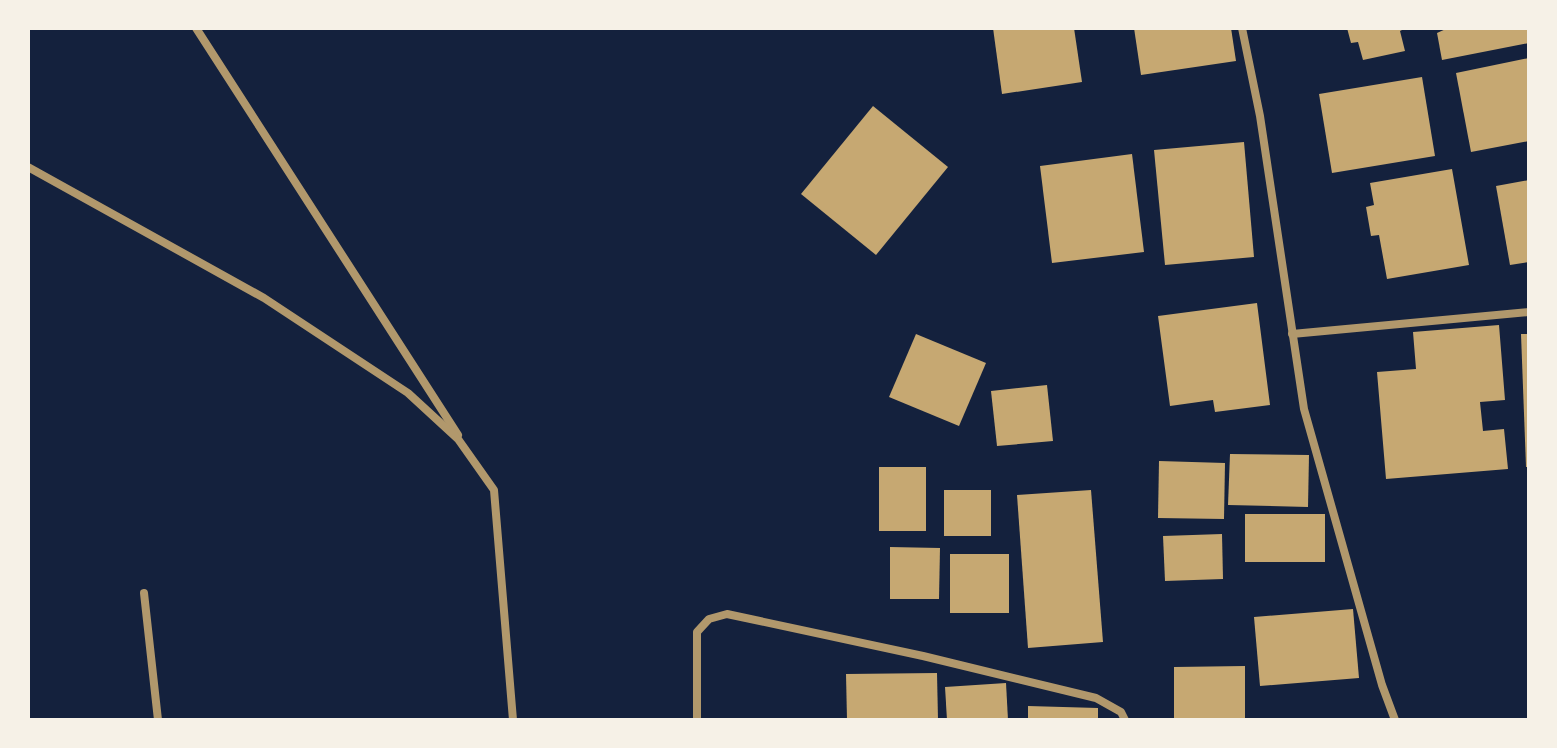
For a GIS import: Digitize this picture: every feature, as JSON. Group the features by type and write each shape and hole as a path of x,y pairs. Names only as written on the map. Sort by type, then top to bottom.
{"street":[{"path":"196,28 494,490 513,720"},
{"path":"1242,28 1260,116 1304,409 1382,685 1395,720"},
{"path":"28,167 264,298 408,393 458,439 494,490"},
{"path":"1292,334 1529,312"},
{"path":"144,593 158,720"},
{"path":"697,720 697,632 709,619 727,614 923,656 1096,698 1121,712 1125,720"}],"building":[{"path":"993,28 1074,28 1082,82 1002,94"},
{"path":"1134,28 1231,28 1236,61 1141,75"},
{"path":"1347,28 1406,28 1400,31 1405,51 1363,60 1358,42 1351,43"},
{"path":"1448,28 1529,28 1529,43 1442,60 1437,33"},
{"path":"1529,58 1529,141 1471,152 1456,73"},
{"path":"1422,77 1435,156 1332,173 1319,94"},
{"path":"873,106 948,167 876,255 801,194"},
{"path":"1244,142 1254,257 1165,265 1154,150"},
{"path":"1132,154 1144,252 1052,263 1040,166"},
{"path":"1452,169 1469,265 1387,279 1379,235 1371,236 1366,207 1374,205 1370,183"},
{"path":"1529,180 1529,262 1510,265 1496,186"},
{"path":"1257,303 1270,405 1215,412 1213,400 1170,406 1158,316"},
{"path":"1499,325 1505,400 1480,402 1483,431 1504,429 1508,469 1386,479 1377,372 1416,369 1413,332"},
{"path":"916,334 986,363 959,426 889,397"},
{"path":"1521,334 1529,334 1529,467 1526,467"},
{"path":"1047,385 1053,441 997,446 991,391"},
{"path":"1230,454 1309,455 1308,507 1228,505"},
{"path":"1159,461 1225,463 1224,519 1158,518"},
{"path":"879,467 926,467 926,531 879,531"},
{"path":"944,490 991,490 991,536 944,536"},
{"path":"1091,490 1103,642 1028,648 1017,495"},
{"path":"1245,514 1325,514 1325,562 1245,562"},
{"path":"1222,534 1223,579 1165,581 1163,536"},
{"path":"890,547 940,548 939,599 890,599"},
{"path":"950,554 1009,554 1009,613 950,613"},
{"path":"1353,609 1359,678 1260,686 1254,617"},
{"path":"1245,666 1245,720 1174,720 1174,667"},
{"path":"937,673 938,720 847,720 846,674"},
{"path":"1006,683 1008,720 947,720 945,687"},
{"path":"1028,706 1098,708 1098,720 1028,720"}]}
